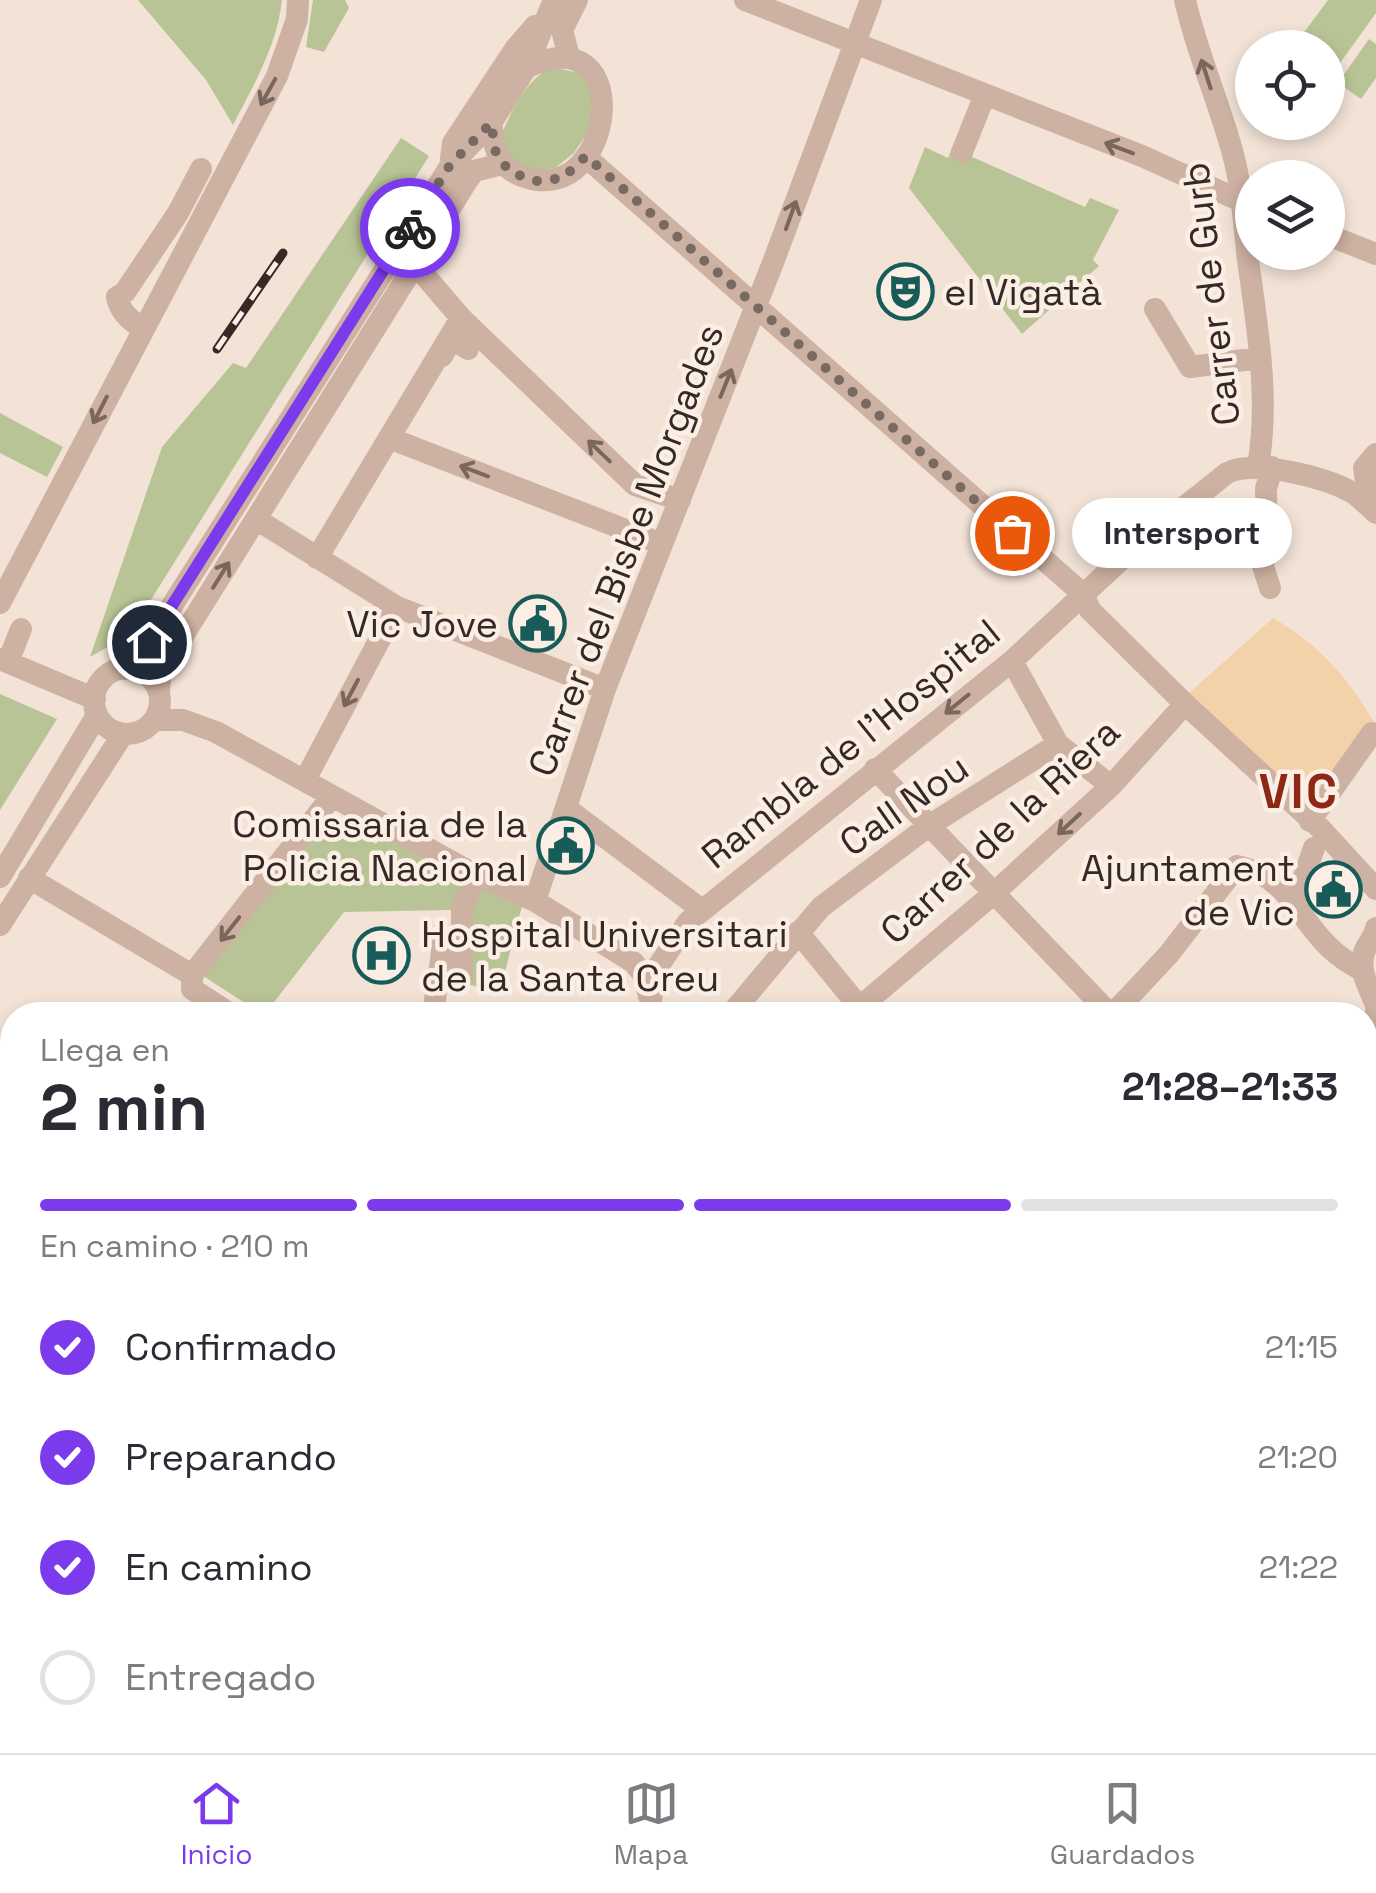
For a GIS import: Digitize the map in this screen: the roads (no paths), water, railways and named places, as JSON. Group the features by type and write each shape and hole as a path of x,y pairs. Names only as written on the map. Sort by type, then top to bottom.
{"street":[{"path":"298,0 297,20 277,76 143,328 128,373 8,617 4,661 96,707 107,728 122,734 140,732 154,720 160,703 161,671 414,263 454,174 454,144 516,66 548,57 569,57 596,77 604,106 600,133 586,156 563,178 536,181 510,172 494,145 491,123"},
{"path":"569,57 562,30 578,0"},
{"path":"745,0 1142,156 1235,199"},
{"name":"Carrer del Bisbe Morgades","path":"535,901 605,689 872,0"},
{"name":"Carrer de Gurb","path":"1186,0 1192,31 1235,162"},
{"path":"0,876 96,707 101,682 124,668 149,642 491,123 516,66 550,6"},
{"path":"962,152 984,96"},
{"path":"586,156 1083,594 1090,610 1376,889"},
{"path":"454,174 502,164"},
{"path":"143,328 132,322 119,307 117,298 178,213 201,169"},
{"path":"1345,242 1376,254"},
{"path":"414,263 461,318 635,485 680,500"},
{"name":"Carrer de Gurb","path":"1253,270 1266,490 1267,540 1262,566 1270,588"},
{"path":"1156,309 1190,368 1260,358"},
{"path":"317,558 461,318"},
{"path":"389,438 398,432 449,344 455,341 468,349"},
{"path":"389,438 662,544"},
{"path":"1373,510 1364,468 1376,454"},
{"path":"1265,466 1349,490 1373,510"},
{"name":"Rambla de l'Hospital","path":"650,1002 657,968 666,952 702,910 1012,660 1200,492 1237,468 1265,466"},
{"path":"256,519 397,607 605,689"},
{"path":"305,780 397,607"},
{"path":"1012,660 1058,744 1111,786"},
{"path":"124,668 145,674 159,692 216,732"},
{"name":"Carrer de la Riera","path":"868,1002 1111,786 1184,704"},
{"path":"154,720 182,720 216,732 478,876 535,901 632,962 666,952"},
{"path":"1295,902 1316,834 1372,733 1376,735"},
{"path":"0,924 122,734"},
{"name":"Call Nou","path":"741,1002 821,907 930,825 1058,744"},
{"path":"875,769 1098,1002"},
{"path":"211,1002 192,989 192,975 332,796"},
{"path":"566,808 702,910"},
{"path":"1124,1002 1170,954 1237,866 1256,870 1295,902 1329,948 1362,971"},
{"path":"462,977 462,905 478,876"},
{"path":"29,878 192,975"},
{"path":"1374,1002 1362,971 1364,952 1376,928"},
{"path":"798,932 849,1002"},
{"path":"434,1002 434,982 443,968 442,940 462,940"},
{"name":"Rambla de l'Hospital","path":"632,962 643,974 648,1002"}],"railway":[{"path":"217,349 283,253"}],"place":[{"name":"el Vigatà","path":"905,292"},
{"name":"Intersport","path":"1012,533"},
{"name":"Vic Jove","path":"537,624"},
{"name":"Comissaria de la Policia Nacional","path":"566,846"},
{"name":"Ajuntament de Vic","path":"1334,890"},
{"name":"Hospital Universitari de la Santa Creu","path":"382,956"}],"district":[{"name":"VIC","path":"1299,791"}]}
